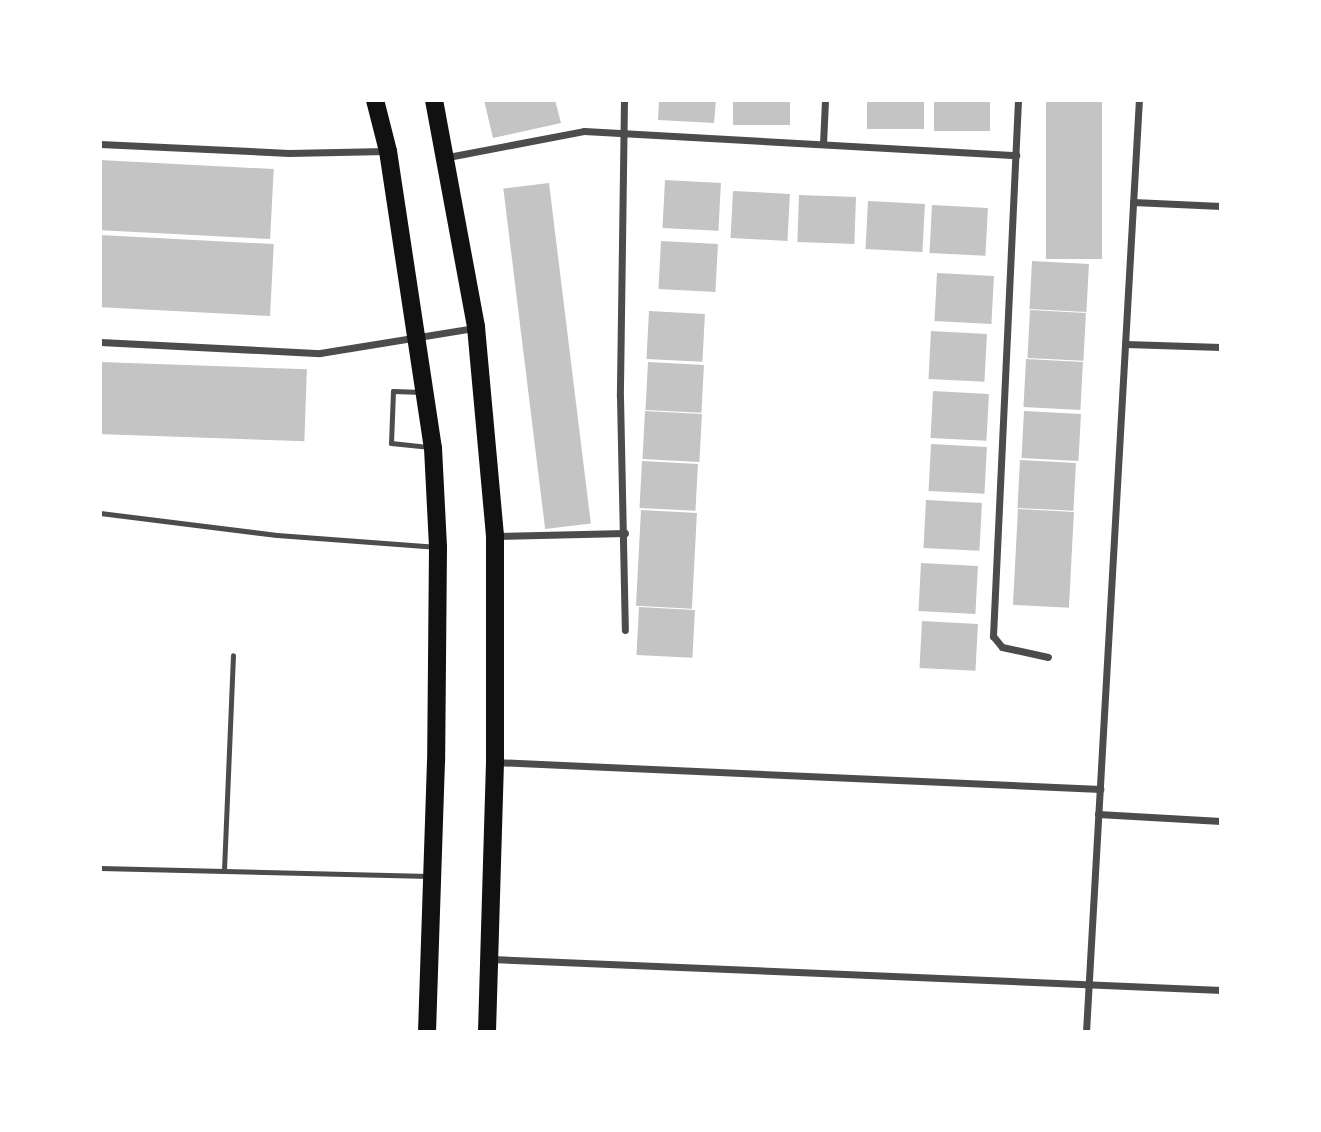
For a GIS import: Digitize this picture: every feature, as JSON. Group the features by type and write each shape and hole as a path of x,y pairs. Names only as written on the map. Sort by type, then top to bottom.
{"main road":[{"path":"375,100 388,151 433,448 438,547 433,877 427,1032"},
{"path":"434,100 448,157 476,327 495,536 495,762 487,1032"}],"street":[{"path":"624,100 621,397 625,630"},
{"path":"823,144 825,100"},
{"path":"1018,100 993,636 1002,647 1048,657"},
{"path":"1086,1032 1139,100"},
{"path":"448,157 584,131 1016,155"},
{"path":"100,144 289,153 388,151"},
{"path":"1133,202 1221,206"},
{"path":"100,342 320,353 476,327"},
{"path":"1125,344 1221,347"},
{"path":"495,536 625,533"},
{"path":"495,762 1100,789"},
{"path":"1098,814 1221,821"},
{"path":"489,958 1221,990"}],"lane":[{"path":"425,392 393,391 391,443 433,448"},
{"path":"100,513 277,535 438,547"},
{"path":"223,870 233,655"},
{"path":"100,868 433,877"}],"building":[{"path":"484,100 555,100 561,123 493,138"},
{"path":"659,100 716,100 714,123 658,120"},
{"path":"733,100 790,100 790,125 733,125"},
{"path":"867,100 924,100 924,129 867,129"},
{"path":"934,100 990,100 990,131 934,131"},
{"path":"1046,100 1102,100 1102,259 1046,259"},
{"path":"100,160 274,169 270,239 100,230"},
{"path":"665,180 721,183 718,231 662,228"},
{"path":"549,183 591,523 545,529 503,189"},
{"path":"733,191 790,194 787,241 731,238"},
{"path":"799,195 856,197 854,244 797,242"},
{"path":"868,201 925,204 922,252 865,249"},
{"path":"932,205 988,208 985,256 929,253"},
{"path":"100,235 274,244 270,316 100,307"},
{"path":"661,241 718,244 715,292 658,289"},
{"path":"1032,261 1089,264 1086,312 1029,309"},
{"path":"937,273 994,276 991,324 934,321"},
{"path":"1030,310 1086,313 1083,361 1027,358"},
{"path":"649,311 705,314 702,362 646,359"},
{"path":"931,331 987,334 984,382 928,379"},
{"path":"1026,359 1083,362 1080,410 1023,407"},
{"path":"100,362 307,369 304,441 100,434"},
{"path":"648,362 704,365 701,413 645,410"},
{"path":"933,391 989,394 986,441 931,438"},
{"path":"645,411 702,414 699,462 642,459"},
{"path":"1024,411 1081,414 1078,461 1022,458"},
{"path":"931,444 987,447 984,494 929,491"},
{"path":"1020,460 1076,463 1073,511 1017,508"},
{"path":"642,461 698,464 695,511 640,508"},
{"path":"926,500 982,503 979,551 923,548"},
{"path":"1018,509 1074,512 1069,608 1013,605"},
{"path":"641,510 697,513 692,609 636,606"},
{"path":"921,563 978,566 975,614 918,611"},
{"path":"639,607 695,610 692,658 636,655"},
{"path":"922,621 978,624 975,671 920,668"}]}
